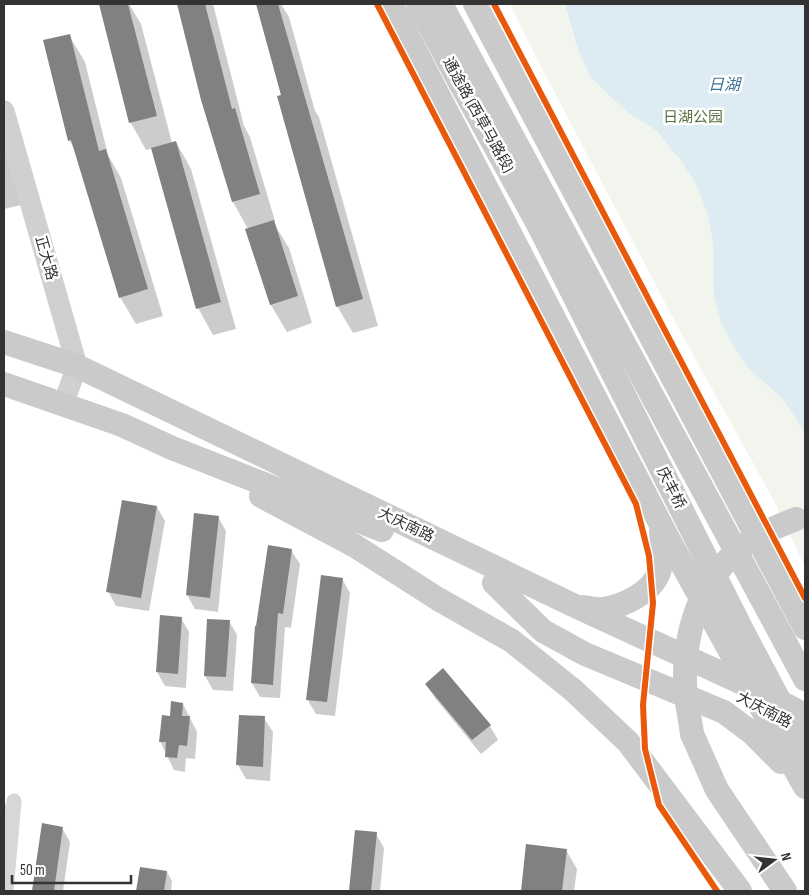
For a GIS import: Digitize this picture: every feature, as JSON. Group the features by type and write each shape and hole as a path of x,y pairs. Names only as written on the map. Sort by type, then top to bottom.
{"main road":[{"path":"391,4 660,524 804,786"},
{"name":"通途路 (西草马路段)","path":"418,4 458,80 546,219"},
{"name":"通途路 (西草马路段)","path":"441,4 546,219"},
{"path":"475,4 805,628"},
{"name":"庆丰桥","path":"546,219 805,679"},
{"name":"庆丰桥","path":"546,219 742,630 805,749"},
{"name":"大庆南路","path":"4,342 77,366 575,606 755,696 805,733"},
{"name":"大庆南路","path":"4,384 122,425 172,448 366,522 648,656 805,715"},
{"path":"172,448 355,546 438,599 512,641 573,690 628,742 740,891"},
{"path":"785,891 717,790 692,734 685,686 686,655 692,619 703,593 729,558 758,535 805,517"},
{"path":"575,606 601,610 625,603 638,596 653,582 660,570 663,553 660,524"},
{"path":"494,583 543,631 585,654 724,712 752,733 804,786"}],"street":[{"name":"正大路","path":"4,111 77,366"},
{"path":"63,405 77,366"},
{"path":"6,891 14,801"}],"green space":[{"name":"日湖","path":"510,4 805,4 805,567 773,499 680,331"}],"water":[{"name":"日湖","path":"565,4 805,4 805,432 783,399 747,367 721,323 714,295 713,241 707,212 696,184 682,162 657,131 629,113 590,76 579,52"}],"building":[{"path":"99,4 128,4 157,116 129,123"},
{"path":"177,4 205,4 232,109 235,108 260,194 232,202 201,100"},
{"path":"256,4 278,4 363,299 336,307 277,96 281,95"},
{"path":"70,34 99,151 106,149 148,289 119,298 71,140 68,141 43,40"},
{"path":"176,141 221,302 196,309 151,148"},
{"path":"274,220 298,296 270,305 245,229"},
{"path":"122,500 157,506 141,598 106,592"},
{"path":"194,513 219,516 210,598 186,595"},
{"path":"268,545 292,549 283,614 278,613 273,685 251,683 255,626"},
{"path":"321,575 343,578 327,702 306,700"},
{"path":"160,615 182,617 178,674 156,672"},
{"path":"207,619 230,620 226,677 204,676"},
{"path":"443,668 491,725 472,740 425,684"},
{"path":"171,701 183,703 182,716 190,716 187,746 179,745 177,758 165,757 166,742 159,742 162,715 170,716"},
{"path":"239,715 265,716 263,767 236,765"},
{"path":"42,823 63,827 54,891 32,891"},
{"path":"355,830 377,832 371,891 349,891"},
{"path":"526,844 567,849 562,891 521,891"},
{"path":"140,867 167,871 164,891 136,891"}],"cycle path":[{"path":"377,4 636,504 649,556 653,603 643,705 645,749 659,805 717,891"},
{"path":"494,4 805,598"}],"park label":[{"name":"日湖公园","path":"693,117"}]}
